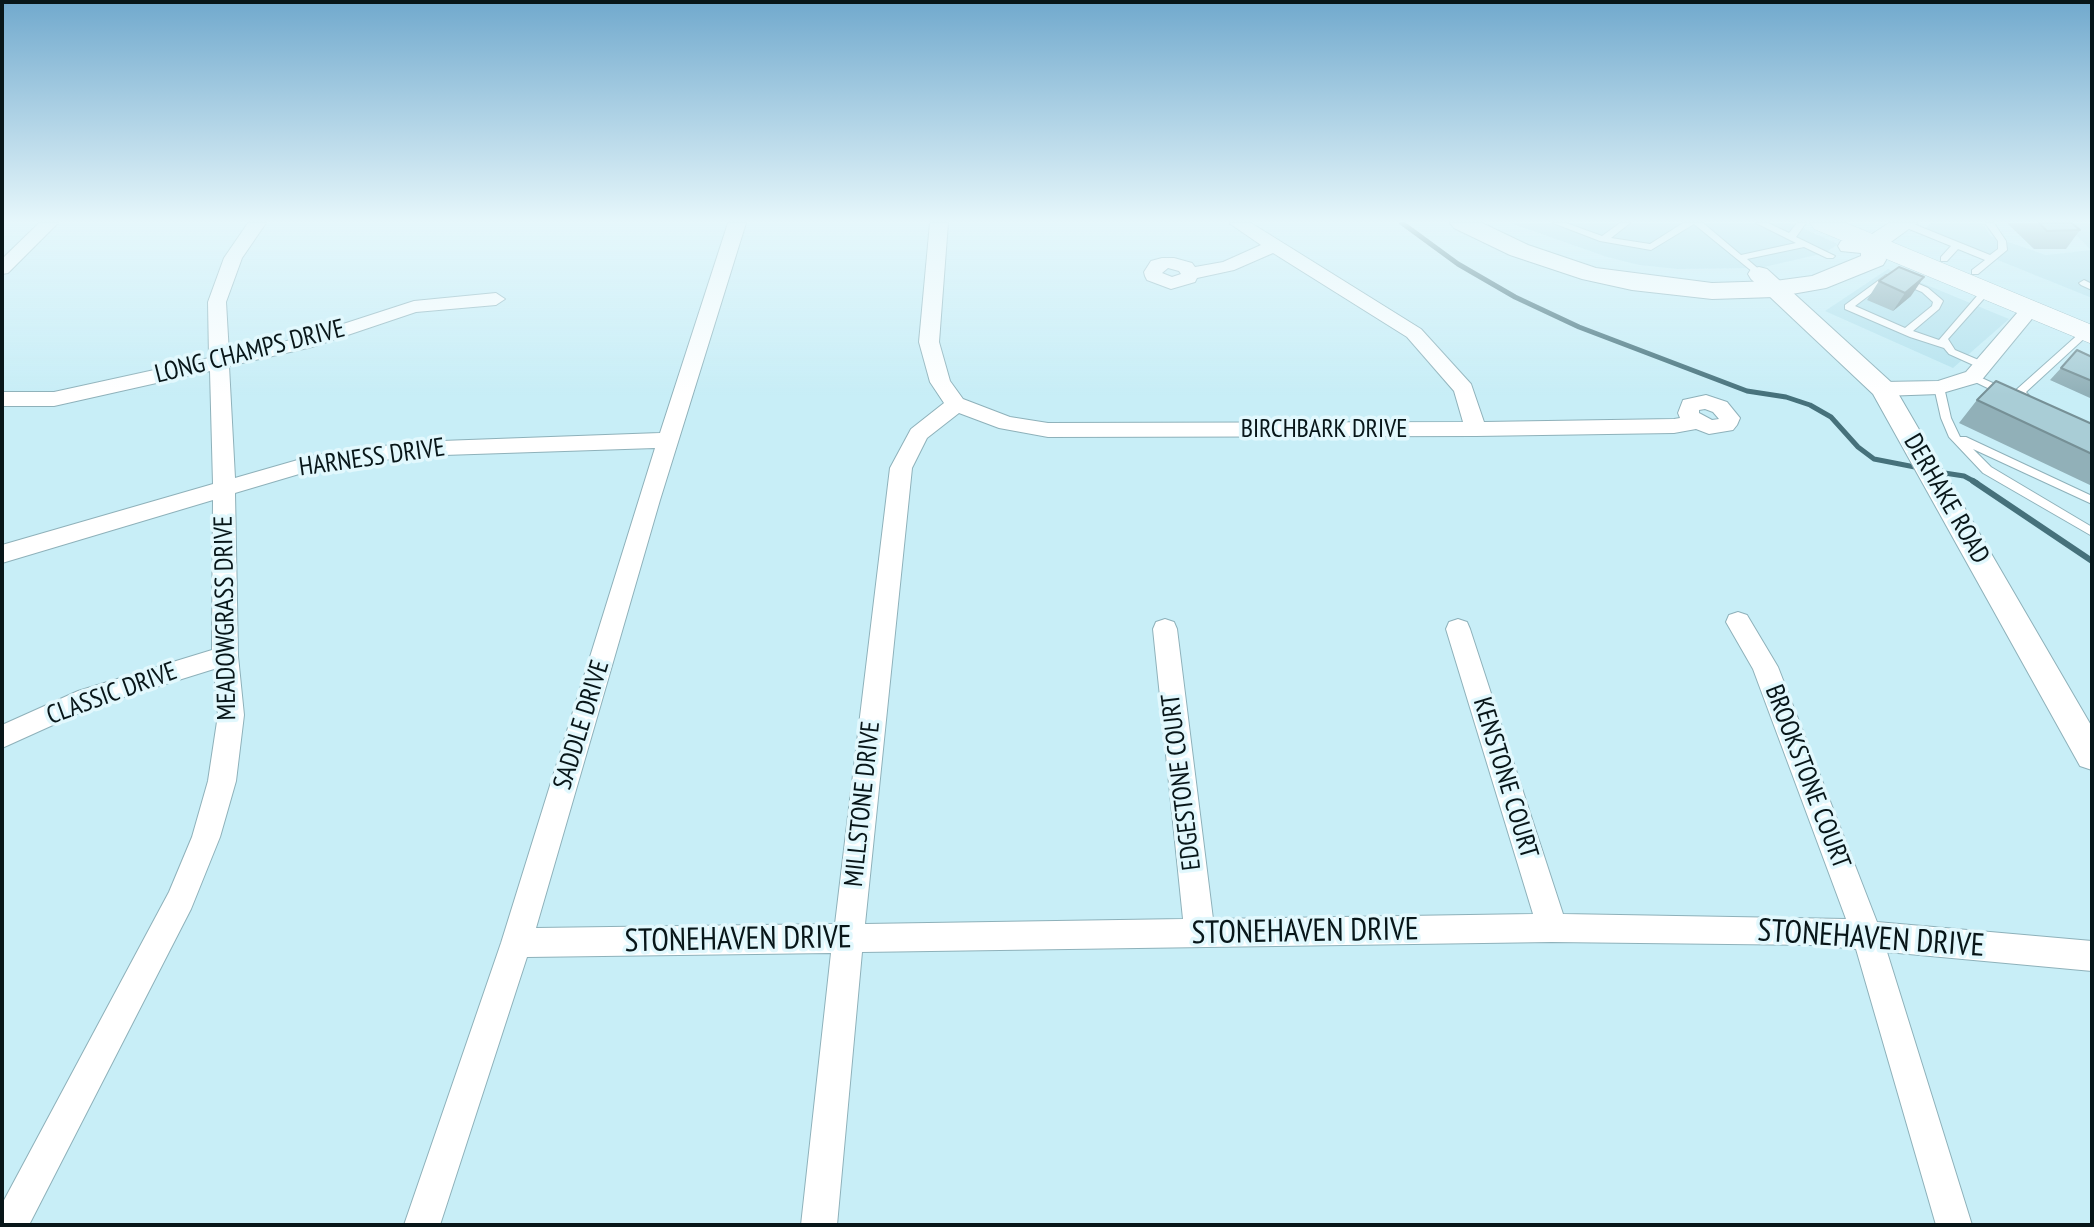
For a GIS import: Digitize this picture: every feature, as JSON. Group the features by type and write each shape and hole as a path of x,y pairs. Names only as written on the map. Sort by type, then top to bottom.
{"main road":[{"path":"1627,280 1677,289 1723,291 1767,281"},
{"path":"1760,280 1817,283 1824,280"},
{"path":"1992,280 2031,309 2090,329"},
{"path":"1995,280 2090,329"}],"street":[{"name":"MEADOWGRASS DRIVE","path":"10,1225 181,899 206,837 222,781 231,715 225,656 224,488 217,302 225,280"},
{"name":"SADDLE DRIVE","path":"422,1225 516,943 719,280"},
{"path":"934,280 929,342 940,382 956,404"},
{"path":"1329,280 1414,333 1464,388 1476,429"},
{"name":"DERHAKE ROAD","path":"1767,281 1883,389 2092,756"},
{"name":"LONG CHAMPS DRIVE","path":"2,399 54,399 305,343 414,307 496,299"},
{"path":"1883,389 1940,387 1978,371 2031,309"},
{"name":"BIRCHBARK DRIVE","path":"956,404 1006,423 1048,430 1476,429 1674,426 1696,422"},
{"name":"MILLSTONE DRIVE","path":"820,1225 848,938 901,468 919,434 956,404"},
{"name":"HARNESS DRIVE","path":"2,554 315,462 414,449 670,440"},
{"name":"BROOKSTONE COURT","path":"1738,622 1765,667 1867,935 1954,1225"},
{"name":"EDGESTONE COURT","path":"1165,629 1200,934"},
{"name":"KENSTONE COURT","path":"1458,629 1552,928"},
{"name":"CLASSIC DRIVE","path":"2,737 87,698 225,656"},
{"name":"STONEHAVEN DRIVE","path":"516,943 1552,928 1816,931 2092,956"}],"lane":[{"path":"1883,280 1848,307 1906,332 1945,345 2008,394 2024,397"},
{"path":"1903,280 1925,290 1938,302 1936,307 1906,332"},
{"path":"1945,345 1943,339 1979,280"},
{"path":"2043,410 2030,404 2020,392 2090,329"},
{"path":"1940,387 1945,418 1954,437 1987,470 2092,532"},
{"path":"1954,437 2092,500"}],"shaded area":[{"path":"1871,280 1915,280 2009,319 1953,368 1825,311"},
{"path":"2048,280 2092,280 2092,298"}],"building":[{"path":"1880,280 1920,280 1905,293"},
{"path":"2077,350 2092,357 2092,381 2061,368"},
{"path":"1996,381 2092,424 2092,454 1977,400"}],"waterway":[{"path":"1486,280 1579,327 1747,391 1786,397 1810,405 1831,417 1858,447 1874,459 1920,468"},
{"path":"1938,472 1964,476 1977,483"},
{"path":"1973,481 2092,561"}]}
